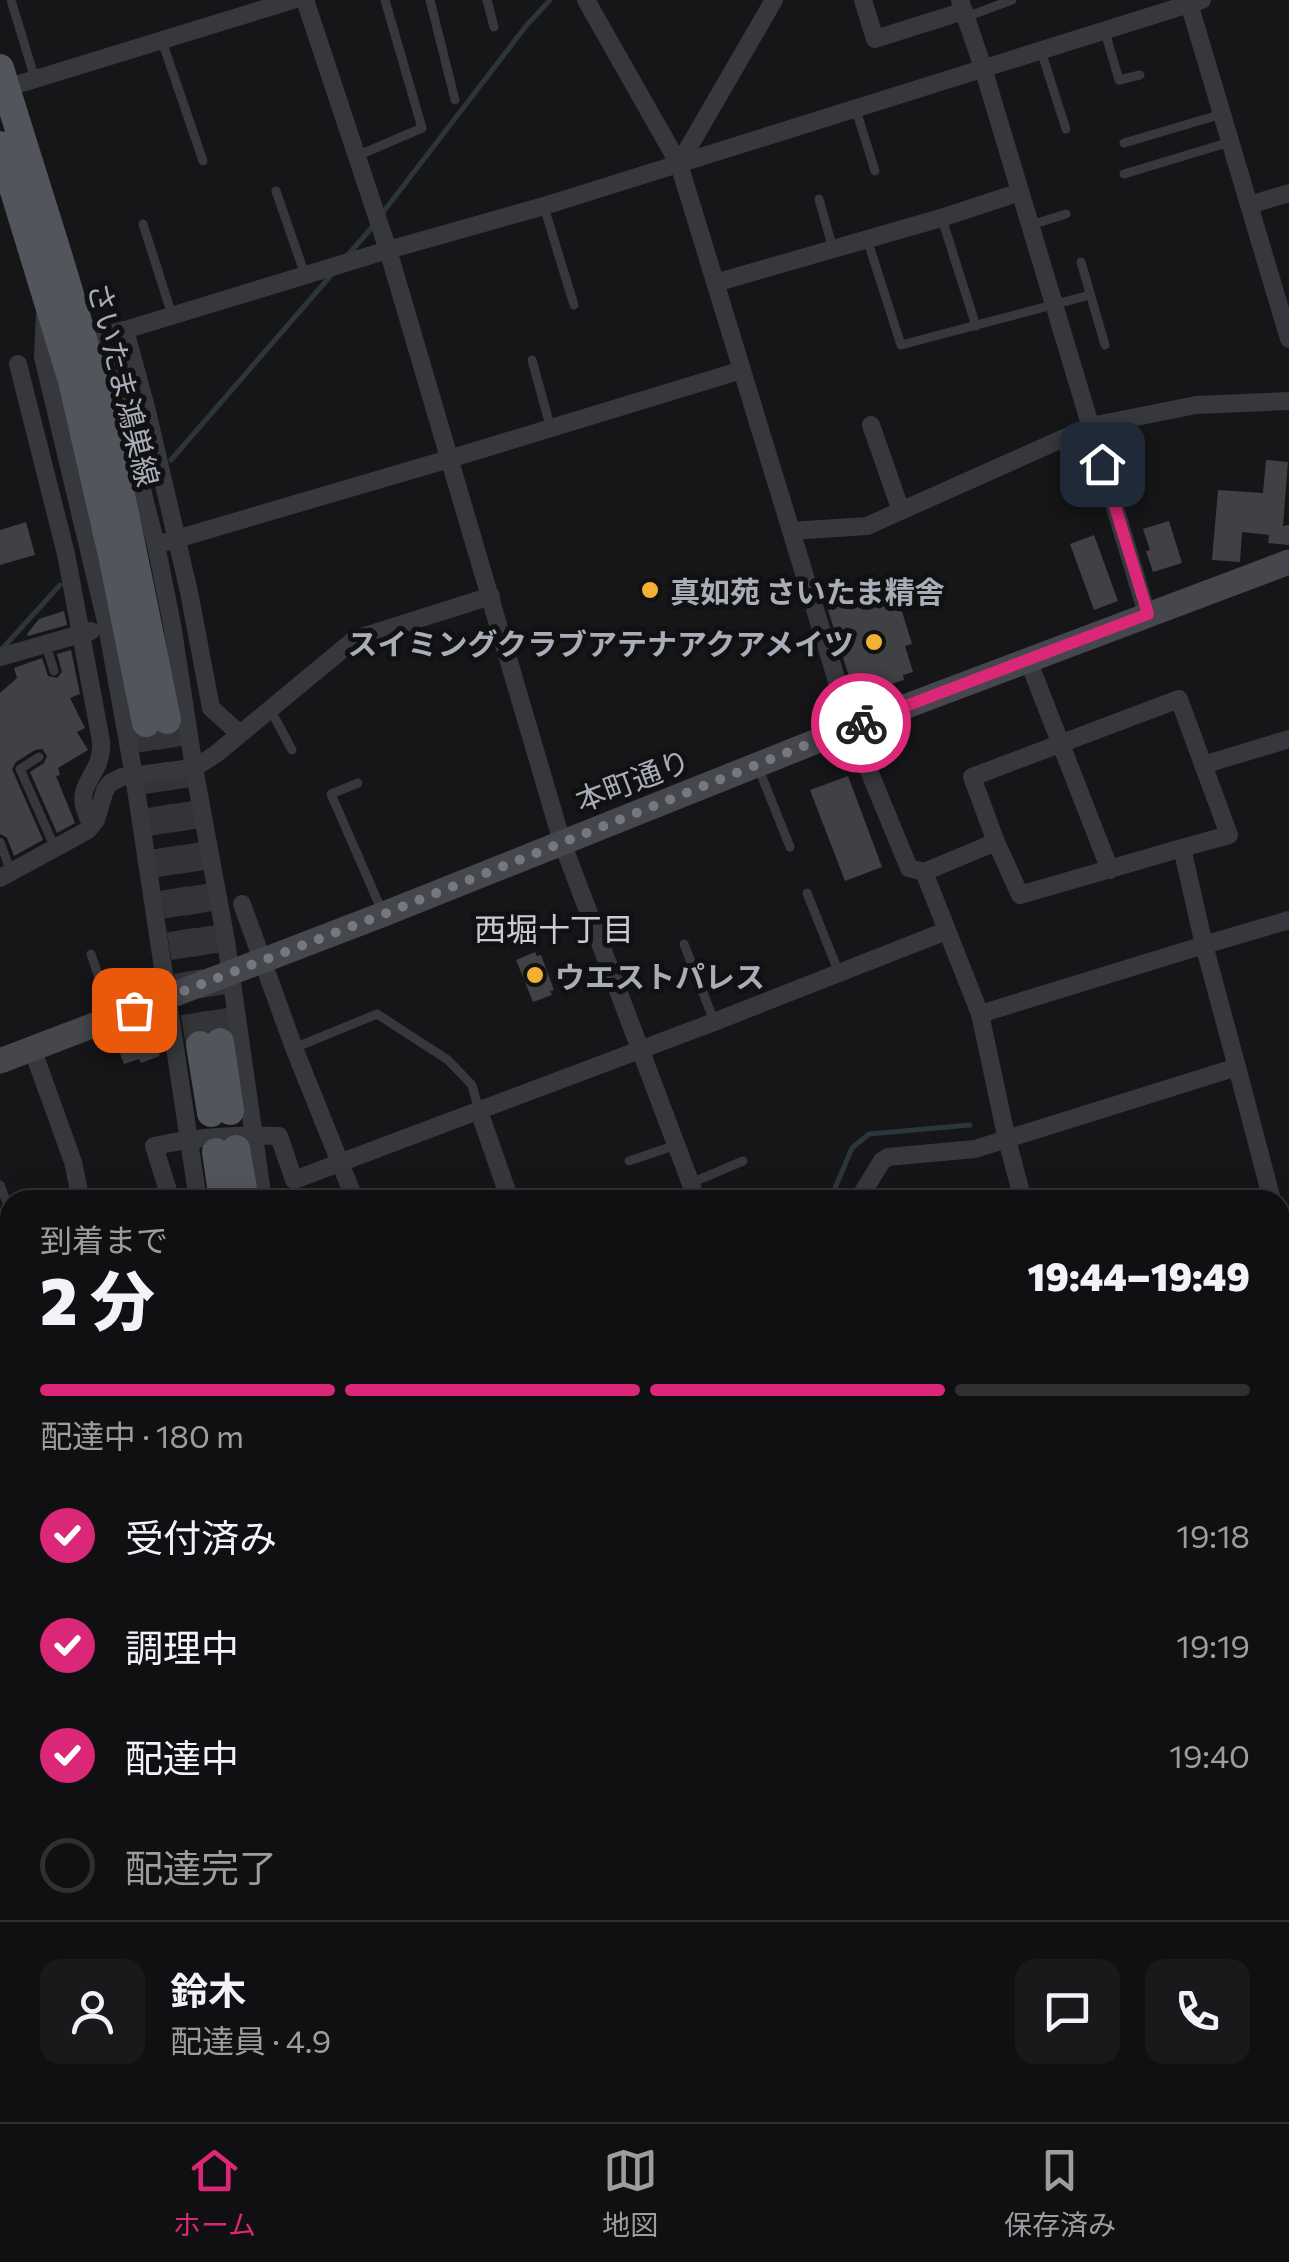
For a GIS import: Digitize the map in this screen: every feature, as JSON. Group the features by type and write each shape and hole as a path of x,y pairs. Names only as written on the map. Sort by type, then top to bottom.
{"main road":[{"name":"さいたま鴻巣線","path":"3,78 58,292 77,400 156,722"},
{"name":"さいたま鴻巣線","path":"0,146 58,292"},
{"name":"本町通り","path":"0,1062 852,727 1289,562"},
{"path":"210,1044 220,1112"},
{"path":"225,1190 235,1145"},
{"path":"235,1145 243,1190"}],"street":[{"path":"3,78 36,79 293,0"},
{"path":"305,0 388,250 562,842 693,1190"},
{"path":"586,0 678,164 852,727 909,868 924,872 996,842"},
{"path":"678,164 774,0"},
{"path":"863,0 876,39 963,9 1148,614"},
{"path":"96,337 544,206 1193,1 1289,339"},
{"path":"715,283 1020,192"},
{"path":"1249,204 1289,193"},
{"path":"58,292 96,337 112,370 156,545 231,972 235,1145 258,1190"},
{"path":"58,292 43,357 107,626 134,776 196,1190"},
{"path":"125,330 176,539 210,708 240,734"},
{"path":"43,357 9,367 66,554 102,748 82,796 92,825"},
{"path":"156,545 742,370"},
{"path":"791,531 866,526 1091,426 1196,404 1289,401"},
{"path":"871,425 901,511"},
{"path":"5,875 88,830 101,810 110,783 122,777 194,768 354,640 492,596"},
{"path":"0,656 107,626"},
{"path":"1028,660 1110,870"},
{"path":"1179,699 1203,764 1229,835 1020,895 972,776 1179,699"},
{"path":"1203,764 1289,739"},
{"path":"1182,848 1269,1190"},
{"path":"924,872 980,1014 1020,1190"},
{"path":"242,904 294,1048 352,1190"},
{"path":"980,1014 1289,920"},
{"path":"168,1190 154,1146 188,1140 235,1145 278,1136 294,1180 946,931"},
{"path":"32,1048 73,1162 79,1190"},
{"path":"864,1190 888,1156 975,1150 1237,1067"},
{"path":"479,1111 507,1190"}],"lane":[{"path":"11,0 36,79"},
{"path":"357,156 422,128 385,0"},
{"path":"430,0 455,100"},
{"path":"487,0 494,27"},
{"path":"963,9 1012,0"},
{"path":"1105,30 1119,80 1140,75"},
{"path":"162,40 203,162"},
{"path":"1041,50 1066,128"},
{"path":"856,110 875,170"},
{"path":"1124,143 1222,114"},
{"path":"1124,174 1230,142"},
{"path":"276,191 305,275"},
{"path":"819,199 833,249"},
{"path":"544,206 574,304"},
{"path":"1030,225 1066,214"},
{"path":"942,218 976,326"},
{"path":"143,224 172,315"},
{"path":"867,239 901,345 1090,295"},
{"path":"1080,262 1104,345"},
{"path":"532,360 551,428"},
{"path":"46,644 54,671"},
{"path":"270,709 292,750"},
{"path":"39,758 20,769 55,848"},
{"path":"757,765 790,848"},
{"path":"358,782 330,794 384,914"},
{"path":"0,842 5,875"},
{"path":"807,893 839,972"},
{"path":"684,944 714,1022"},
{"path":"91,954 113,1018"},
{"path":"294,1048 377,1014 448,1060 472,1085 479,1111"},
{"path":"629,1161 676,1145"},
{"path":"697,1190 743,1161"}],"building":[{"path":"1266,460 1288,462 1283,526 1289,525 1289,545 1268,543 1269,535 1242,532 1240,562 1212,560 1218,490 1263,493"},
{"path":"1169,521 1182,563 1153,572 1143,529"},
{"path":"26,522 35,555 0,565 0,530"},
{"path":"1094,535 1118,601 1094,610 1070,544"},
{"path":"895,589 912,644 905,646 913,672 903,675 904,680 857,694 828,610"},
{"path":"64,611 67,625 28,636 39,619"},
{"path":"71,650 80,694 70,698 85,728 77,732 88,750 58,768 60,775 56,776 75,823 57,833 30,772 44,763 47,756 42,749 35,750 12,769 43,840 14,856 7,838 0,834 0,693 17,678 14,668 42,658 48,676 57,678 62,672 57,654"},
{"path":"848,776 882,867 845,881 810,790"},
{"name":"ウエストパレス","path":"535,952 541,955 554,990 550,991 552,995 533,1002 516,960"},
{"path":"147,1022 160,1056 124,1064 113,1035"}],"waterway":[{"path":"381,215 550,0"},
{"path":"346,257 375,224"},
{"path":"171,460 333,273"},
{"path":"2,649 60,585"},
{"path":"834,1190 852,1148 869,1134 970,1125"}],"tunnel":[{"path":"167,720 220,1042"},
{"path":"146,723 200,1045"}],"way so far":[{"path":"134,1010 861,723"}],"place":[{"name":"真如苑 さいたま精舎","path":"650,590"},
{"name":"スイミングクラブアテナアクアメイツ","path":"874,642"},
{"name":"ウエストパレス","path":"535,975"}],"district":[{"name":"西堀十丁目","path":"554,928"}],"route":[{"path":"861,723 1148,614 1102,464"}]}
